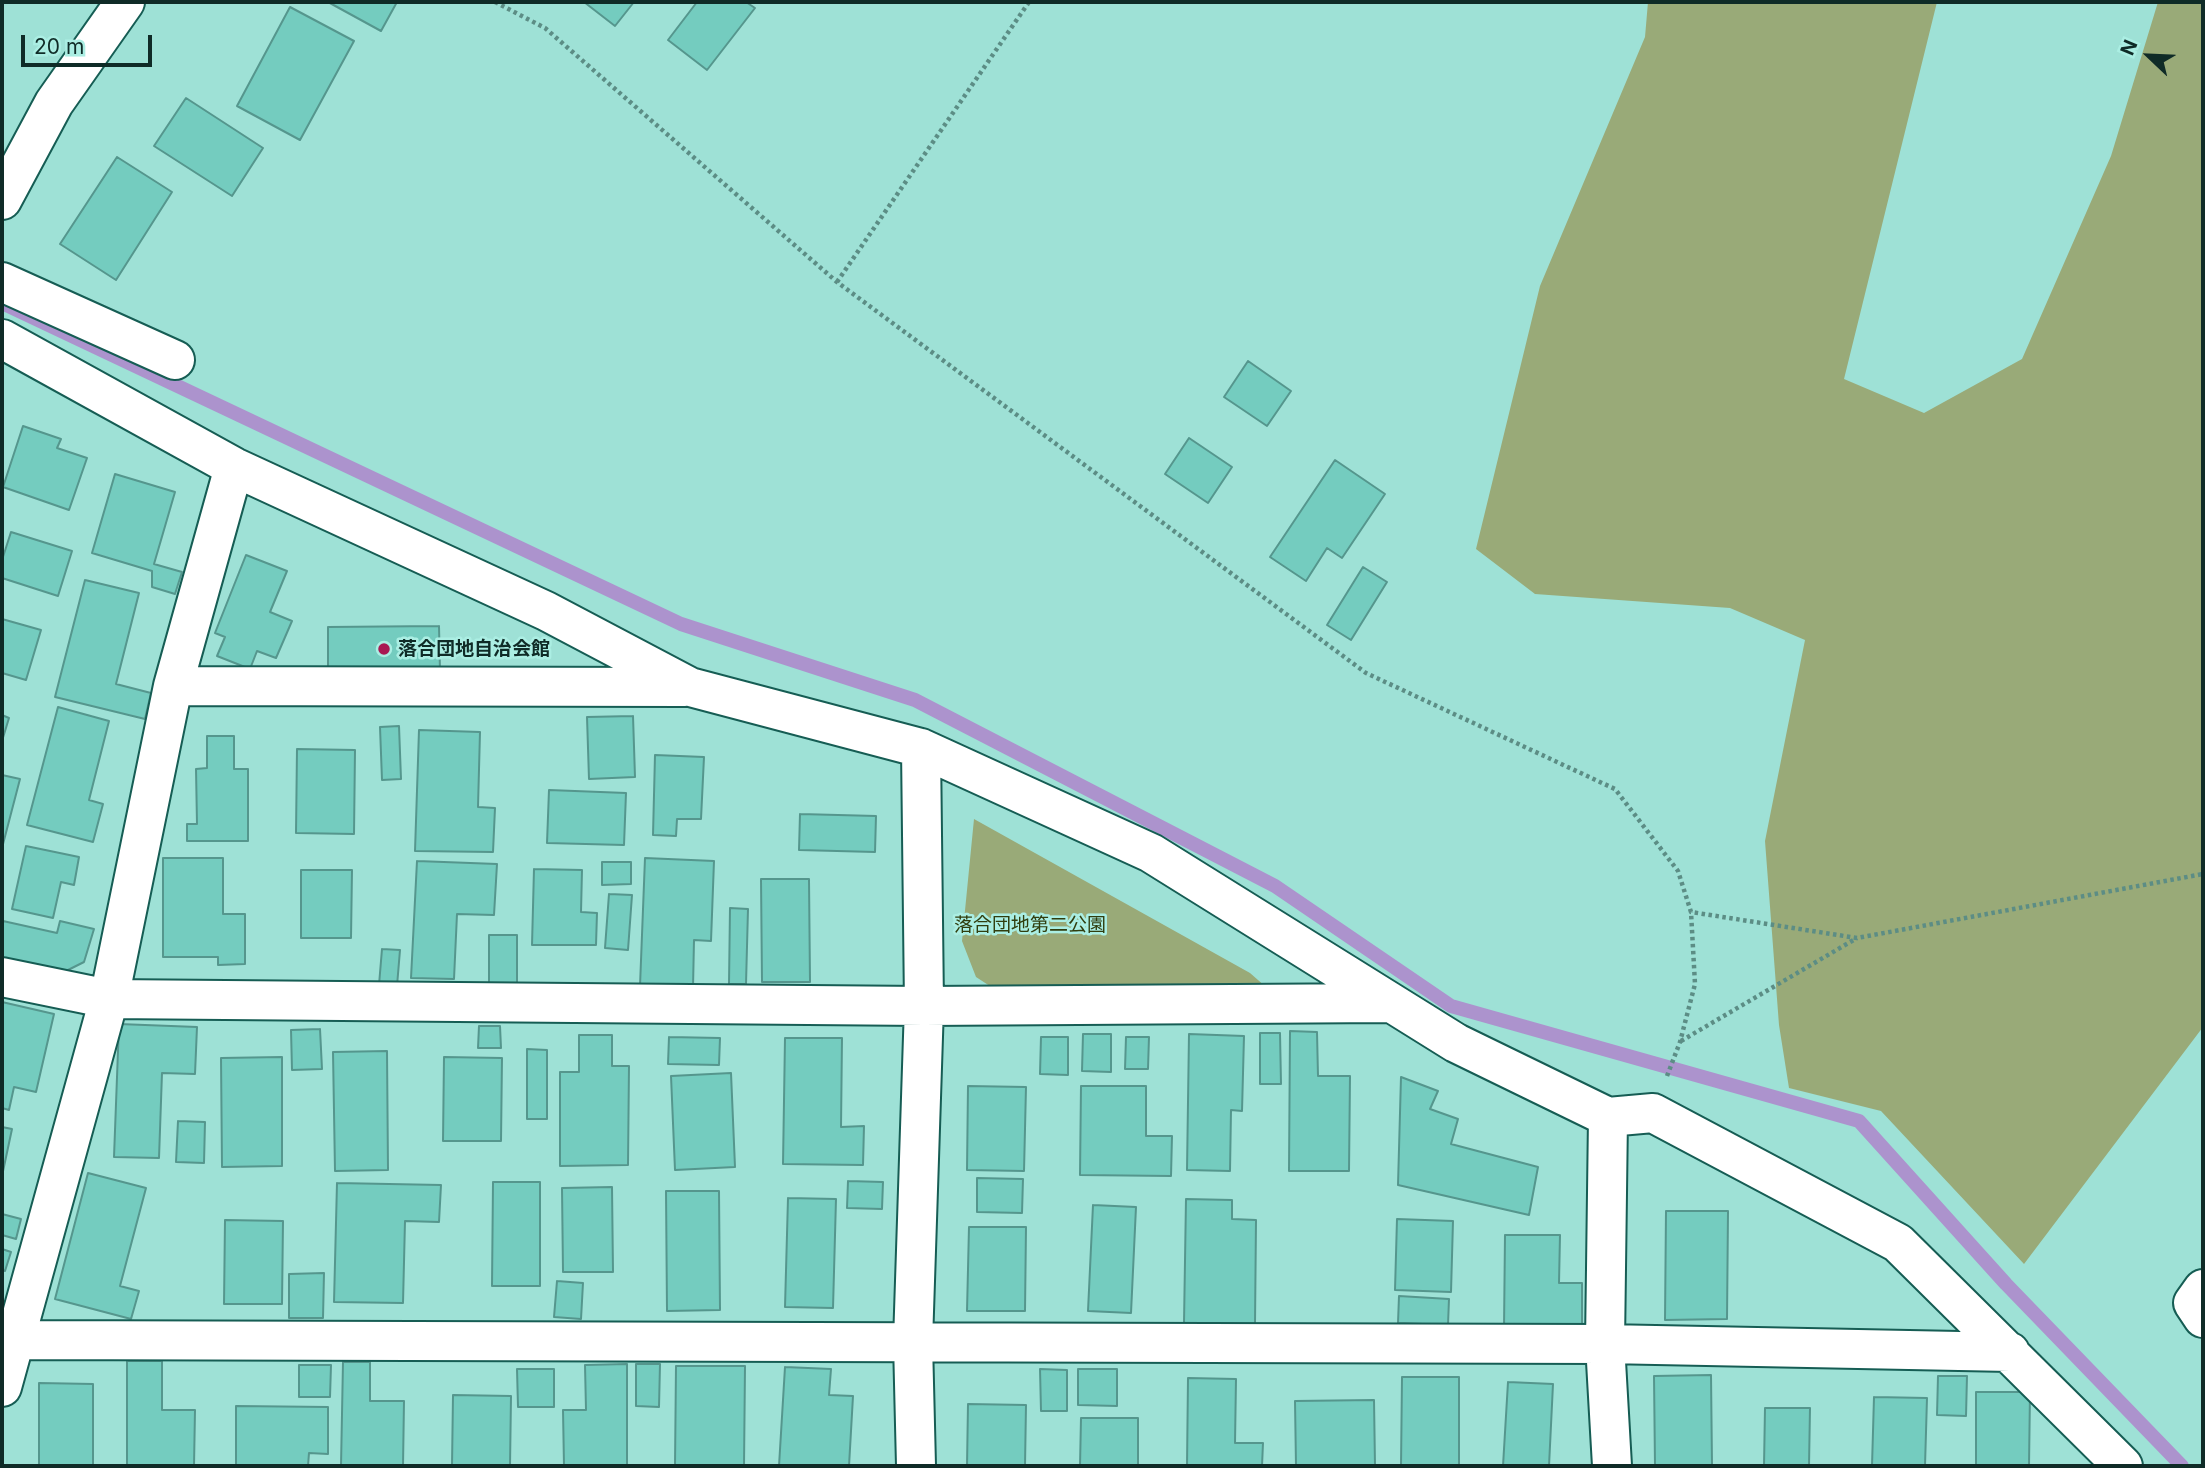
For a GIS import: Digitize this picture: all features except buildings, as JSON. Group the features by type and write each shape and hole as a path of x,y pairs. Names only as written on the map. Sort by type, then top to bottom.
{"street":[{"path":"2,200 54,103 125,2"},
{"path":"2,282 175,360"},
{"path":"2,339 234,467 547,611 690,687 921,748 1151,853 1456,1043 1608,1117 1653,1113 1898,1243 2123,1466"},
{"path":"2,1387 108,999 173,686 234,467"},
{"path":"173,686 690,687"},
{"path":"916,1466 913,1342 924,1006 921,748"},
{"path":"2,977 108,999 924,1006 1388,1003"},
{"path":"1608,1117 1605,1344 1612,1466"},
{"path":"2203,1289 2193,1303 2203,1318"},
{"path":"14,1340 1605,1344 2010,1352"}],"path":[{"path":"495,2 545,28 837,282 1366,673 1615,789 1678,871 1691,912 1695,984 1680,1042 1857,938"},
{"path":"837,282 1029,2"},
{"path":"1691,912 1857,938 2203,874"}],"green space":[{"path":"1648,2 1937,2 1844,379 1924,413 2022,359 2111,156 2158,2 2203,2 2203,1027 2024,1264 1881,1111 1789,1088 1779,1025 1765,841 1805,640 1730,608 1535,594 1476,549 1540,286 1645,37"},
{"name":"落合団地第二公園","path":"974,819 1250,973 1266,987 996,990 976,977 962,941"}],"waterway":[{"path":"2,303 681,624 915,700 1275,886 1451,1006 1859,1121 2006,1284 2182,1466"}],"place":[{"name":"落合団地自治会館","path":"384,649"}]}
